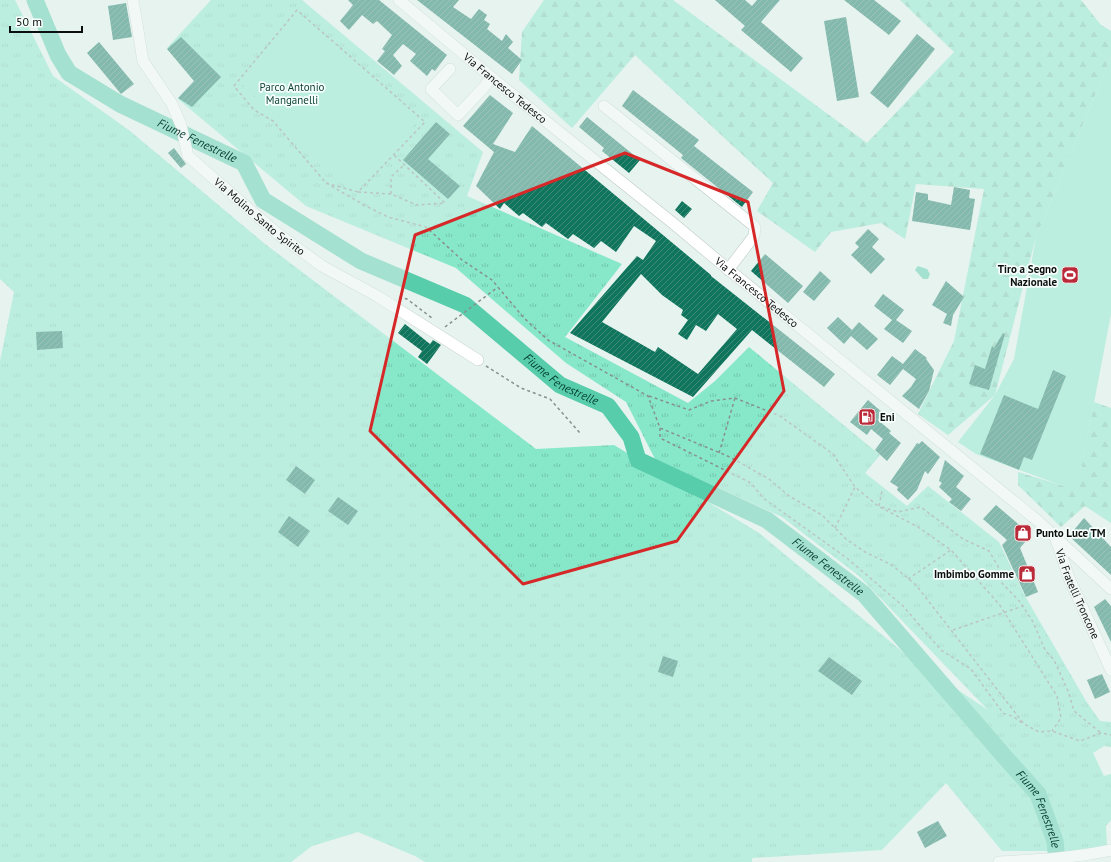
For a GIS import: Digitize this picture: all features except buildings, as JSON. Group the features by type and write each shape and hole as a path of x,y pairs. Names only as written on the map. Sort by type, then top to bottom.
{"street":[{"name":"Via Molino Santo Spirito","path":"133,0 143,60 172,104 181,125 188,156 278,234 316,262 377,296 478,360"},
{"name":"Via Francesco Tedesco","path":"399,0 491,77 1038,521 1111,589"},
{"path":"450,70 431,89 458,115 485,86 491,77"},
{"path":"604,106 753,225 755,228 754,236 728,270"},
{"name":"Via Fratelli Troncone","path":"1056,539 1069,578 1111,670"},
{"path":"999,862 1084,856 1111,850"}],"path":[{"path":"358,192 425,122 297,10 234,86 254,110 273,121 326,183 388,217 426,227 462,260 492,280 524,318 548,340 648,396 689,410 711,401 735,398 780,416 833,454 855,487 878,506 918,527 951,550 999,604 1057,696 1061,718 1052,731"},
{"path":"326,183 358,192 391,194 417,205 445,203 394,155"},
{"path":"391,194 391,177 404,164"},
{"path":"445,327 498,287"},
{"path":"478,360 520,388 550,399 580,433"},
{"path":"648,396 660,428 660,438 751,483 763,498 848,559 903,606 941,650 971,669 1003,713 1014,717 1039,732 1052,731 1080,741 1101,733"},
{"path":"719,453 735,398"},
{"path":"660,428 719,453 769,479 789,496 822,515 846,539 865,552 892,565 916,585 1024,724"},
{"path":"835,528 855,487"},
{"path":"878,506 882,491"},
{"path":"878,506 898,512 921,507 963,539 989,551 998,566 1002,583 1023,606 1033,622 1045,650 1054,660 1068,691 1074,711 1101,733 1111,735"},
{"path":"908,579 951,550"},
{"path":"952,631 1023,606"}],"highlighted area":[{"path":"625,153 748,202 784,391 677,541 523,584 370,431 415,235"}],"green space":[{"name":"Parco Antonio Manganelli","path":"0,0 15,0 53,76 130,131 265,244 536,449 614,445 759,533 910,658 988,710 859,576 782,517 655,459 626,402 566,363 456,268 306,206 178,99 194,81 167,48 211,0 302,0 483,152 467,196 622,264 565,337 688,403 715,381 749,347 880,455 865,473 907,506 928,486 999,542 1025,596 1086,701 1100,721 1111,722 1111,747 1104,746 1093,753 1104,776 1111,774 1111,820 1106,826 1107,846 1082,851 1002,851 946,783 882,850 752,858 752,862 425,862 415,856 358,832 312,846 291,862 0,862 0,361 14,292 0,279"},
{"path":"544,0 673,0 867,143 954,52 900,0 1081,0 1101,25 1111,31 1111,57 1036,237 995,395 948,435 918,414 954,341 984,189 916,184 905,239 881,223 831,232 815,252 757,211 773,183 635,55 572,128 519,80 522,32"},
{"name":"Parco Antonio Manganelli","path":"296,15 417,121 360,187 238,81"},
{"name":"Tiro a Segno Nazionale","path":"1111,57 1111,314 1077,491 976,454 958,442 995,395 1014,359 1036,237"},
{"path":"1094,402 1111,408 1111,523 1085,506 1061,527 1018,485 1018,472 1077,490"}],"shaded area":[{"path":"918,266 927,269 930,274 928,279 923,279 915,270"}],"waterway":[{"name":"Fiume Fenestrelle","path":"35,0 58,55 69,73 120,104 244,163 263,200 361,261 465,305 560,385 608,406 631,437 638,460 767,520 864,594 1038,794 1055,841 1057,862"}],"place":[{"name":"Tiro a Segno Nazionale","path":"1070,275"},
{"name":"Eni","path":"867,417"},
{"name":"Punto Luce TM","path":"1023,533"},
{"name":"Imbimbo Gomme","path":"1027,574"}]}
